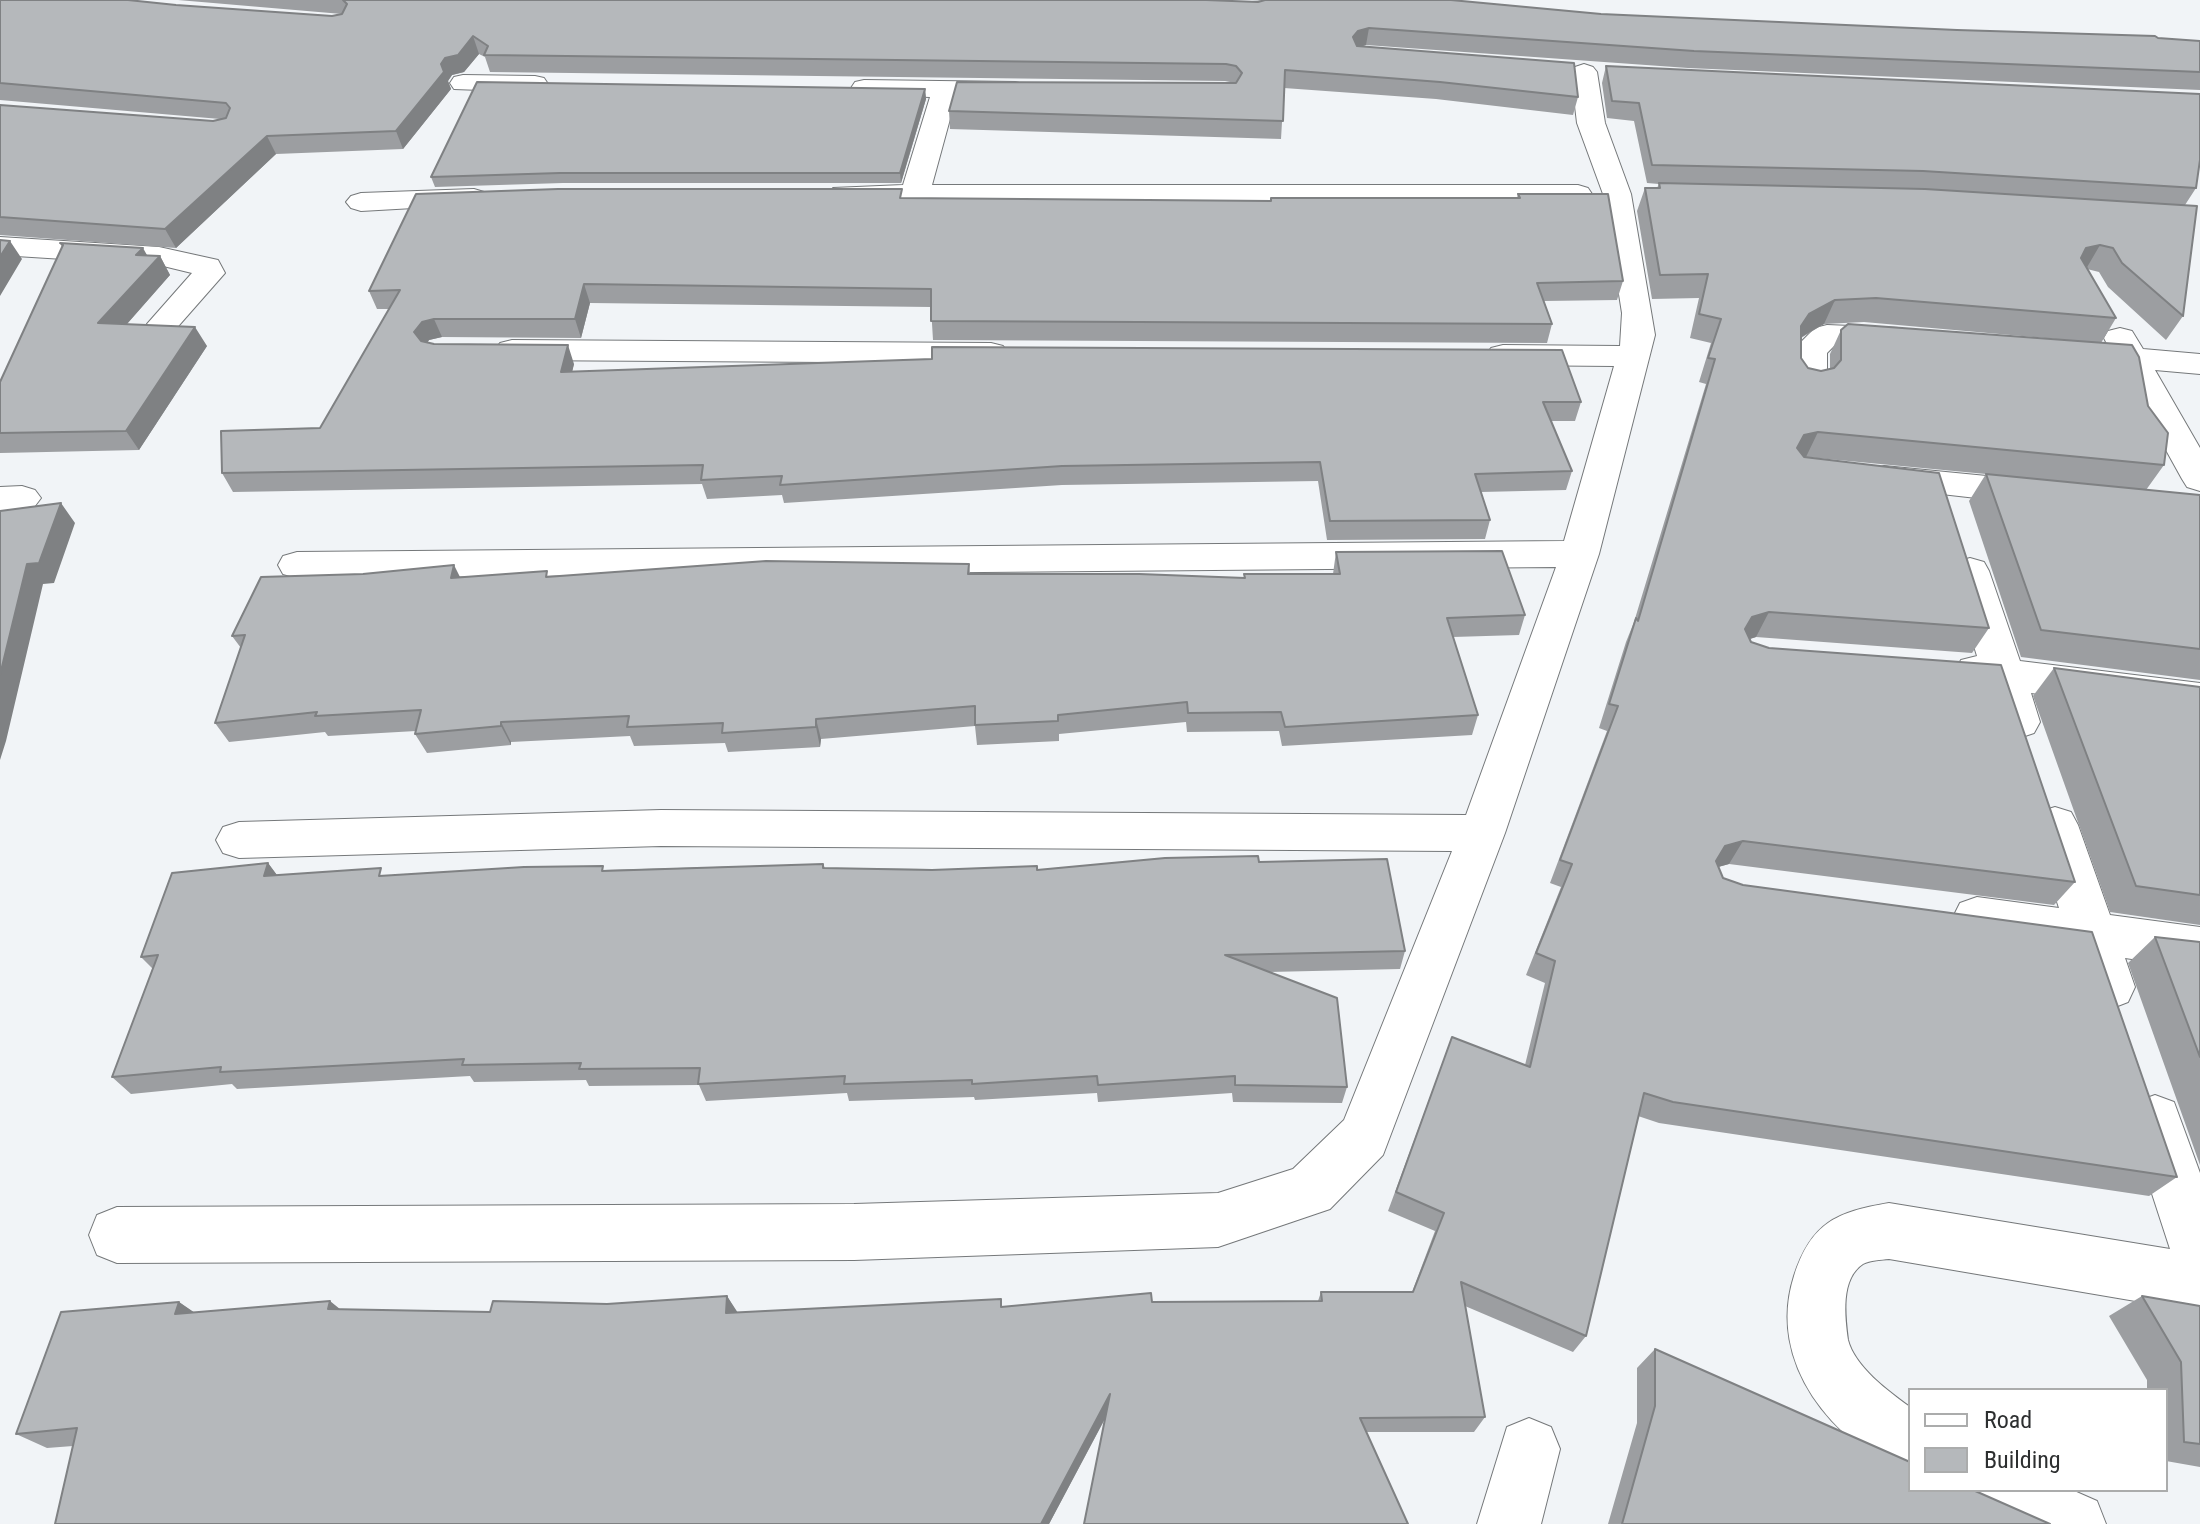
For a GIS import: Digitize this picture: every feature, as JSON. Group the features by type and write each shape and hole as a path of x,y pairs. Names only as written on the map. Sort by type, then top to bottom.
{"street":[{"path":"117,1235 854,1232 1218,1220 1310,1190 1364,1137 1482,833 1580,554 1639,335 1632,195 1591,123 1583,72"},
{"path":"463,83 556,84"},
{"path":"836,88 1039,90"},
{"path":"915,194 945,89"},
{"path":"819,194 1632,195"},
{"path":"361,202 501,197"},
{"path":"0,246 159,256 207,267 209,273 200,285 163,324"},
{"path":"2101,307 2133,359 2195,499"},
{"path":"1810,383 1810,350 1827,335 1927,341"},
{"path":"474,350 1030,353"},
{"path":"2054,352 2200,364"},
{"path":"1474,355 1633,356"},
{"path":"1851,475 2078,498"},
{"path":"1942,484 2002,673 2121,1020"},
{"path":"297,565 1580,554"},
{"path":"1941,669 2002,673 2200,699"},
{"path":"239,840 661,828 1482,833"},
{"path":"1934,912 2200,948"},
{"path":"2141,1078 2200,1255"},
{"path":"1908,1443 1868,1413 1827,1366 1817,1335 1816,1309 1821,1282 1840,1246 1857,1237 1889,1231 2200,1283"},
{"path":"1509,1524 1529,1449"},
{"path":"2006,1492 2074,1524"}],"building":[{"path":"0,0 128,0 332,16 342,14 347,4 343,0 1451,0 1601,14 2155,36 2200,41 2200,72 1694,51 1369,28 1358,31 1353,37 1357,46 1574,63 1578,97 1285,70 1283,121 949,111 957,82 1236,83 1242,73 1236,66 1226,64 484,55 488,46 473,36 458,55 445,58 441,64 444,72 396,131 267,136 165,229 0,217 0,105 213,121 226,118 230,108 226,103 0,83"},
{"path":"1606,66 2200,94 2200,160 2196,188 1923,171 1652,165 1639,103 1612,101"},
{"path":"477,82 925,89 900,173 560,173 431,177"},
{"path":"1659,183 1925,189 2197,206 2183,316 2122,263 2113,248 2100,245 2086,248 2081,258 2116,318 1876,298 1835,300 1809,314 1801,326 1801,358 1808,368 1821,371 1834,368 1841,360 1841,330 1848,324 2132,345 2139,357 2148,406 2168,433 2164,465 1818,432 1804,435 1797,448 1804,457 1939,473 1989,628 1769,612 1752,617 1745,629 1751,642 1769,648 2001,665 2075,882 1743,841 1725,846 1716,861 1723,878 1743,885 2092,932 2177,1177 1673,1102 1644,1093 1586,1336 1461,1282 1485,1417 1360,1418 1408,1524 1084,1524 1110,1394 1041,1524 55,1524 77,1428 16,1434 61,1312 179,1302 175,1314 330,1301 328,1309 490,1312 493,1301 607,1304 727,1296 726,1313 1001,1299 1001,1307 1151,1293 1152,1302 1322,1301 1321,1292 1413,1292 1444,1213 1396,1192 1452,1037 1530,1067 1555,961 1536,953 1572,864 1560,860 1618,706 1609,704 1636,618 1638,621 1715,359 1708,358 1721,319 1699,314 1708,274 1660,275 1645,188 1660,188"},
{"path":"558,189 902,189 900,198 1271,201 1271,198 1520,198 1518,194 1608,194 1623,281 1537,283 1552,324 931,321 931,289 584,284 575,319 434,319 422,322 414,332 421,341 434,344 568,345 561,372 932,359 932,347 1562,350 1581,402 1543,402 1572,471 1475,474 1490,520 1330,521 1320,462 1062,466 780,485 782,476 701,480 703,465 222,473 221,431 320,428 400,290 369,291 416,194"},
{"path":"0,240 10,241 0,257"},
{"path":"60,243 143,248 136,255 160,256 98,323 195,327 126,431 0,433 0,382 63,245"},
{"path":"1986,474 2200,495 2200,649 2041,630"},
{"path":"61,503 39,563 27,564 0,675 0,511"},
{"path":"1502,551 1525,615 1447,618 1478,715 1285,727 1281,712 1188,713 1187,702 1058,715 1058,721 975,725 975,706 816,719 816,727 722,733 723,723 627,727 629,716 501,722 501,726 415,734 421,710 315,716 317,712 215,723 245,635 232,636 261,577 363,574 454,565 451,578 547,571 546,577 766,561 969,564 968,574 1139,574 1245,578 1244,574 1340,574 1336,552"},
{"path":"2054,668 2200,687 2200,895 2136,886"},
{"path":"1258,856 1259,862 1387,859 1405,951 1225,955 1337,998 1347,1087 1235,1085 1235,1076 1098,1085 1097,1076 972,1084 972,1080 844,1084 845,1076 698,1084 700,1068 579,1069 581,1063 462,1065 464,1059 220,1072 221,1067 112,1077 158,955 141,957 172,873 268,863 264,876 381,868 379,876 524,867 603,866 602,871 823,864 823,868 932,870 1037,866 1037,870 1165,858"},
{"path":"2155,937 2200,942 2200,1057"},
{"path":"2142,1296 2200,1306 2200,1444 2184,1442 2181,1362"},
{"path":"1655,1349 1908,1461 1908,1492 1978,1492 2050,1524 1622,1524 1655,1406"}]}
